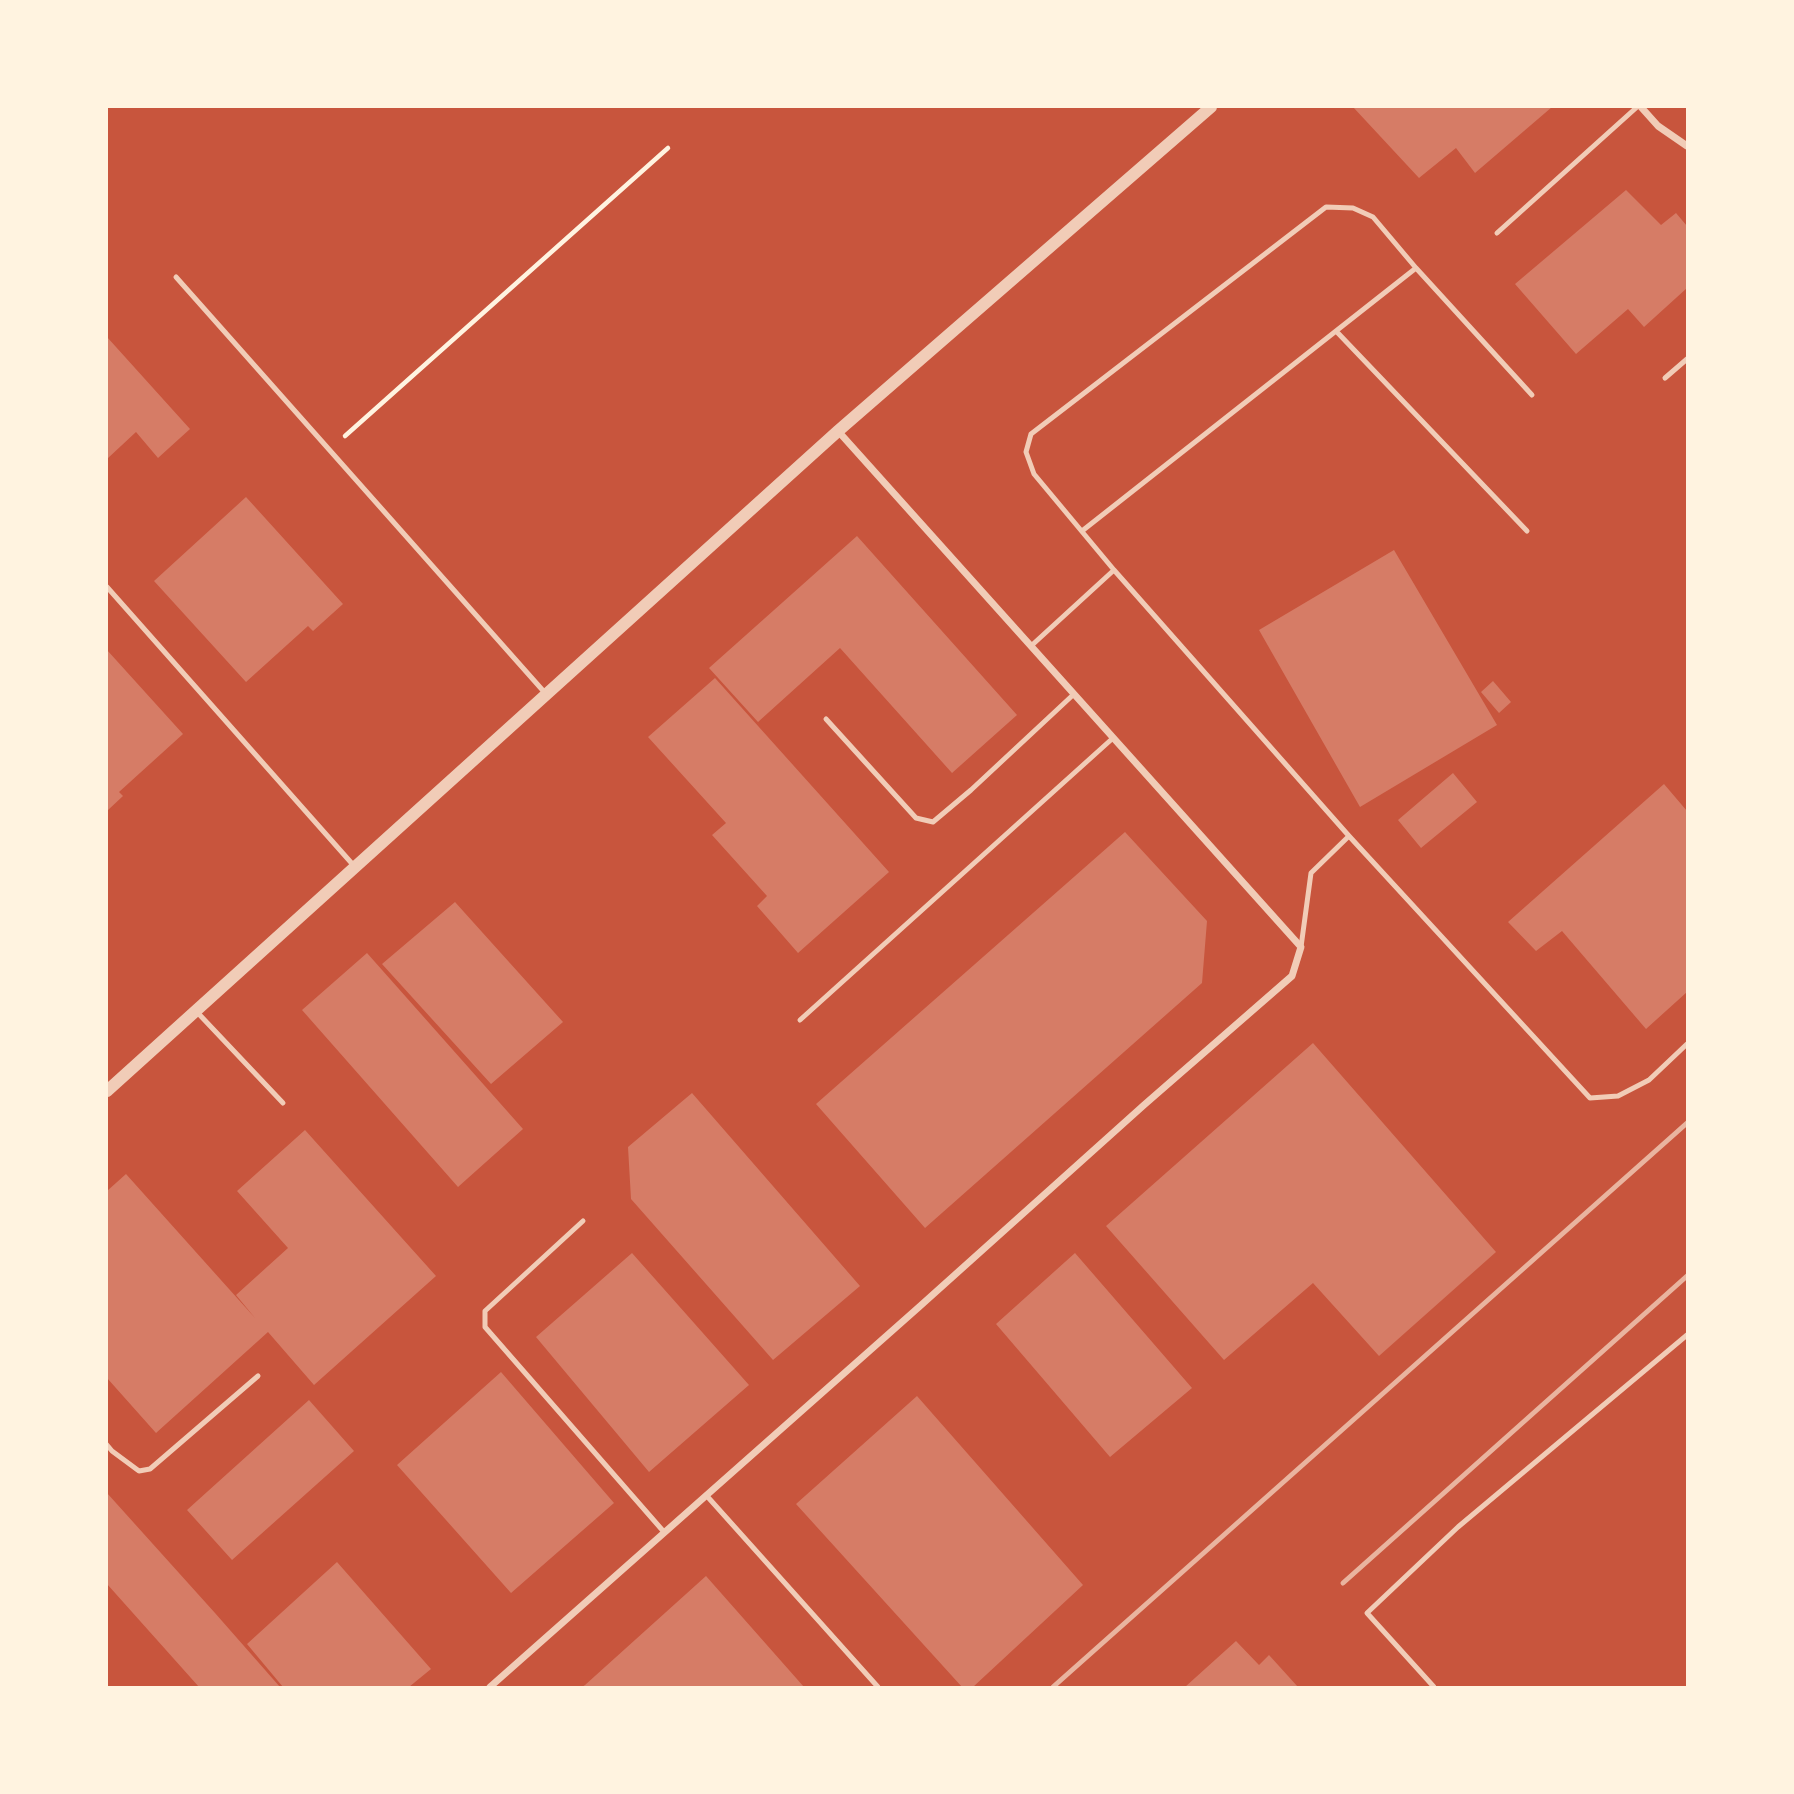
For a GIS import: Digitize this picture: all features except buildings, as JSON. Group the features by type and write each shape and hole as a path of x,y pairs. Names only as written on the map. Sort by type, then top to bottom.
{"street":[{"path":"107,1091 838,431 1211,107"},
{"path":"1639,107 1658,126 1687,146"},
{"path":"490,1687 1143,1105 1292,976 1301,947 838,431"}],"lane":[{"path":"1497,233 1639,107"},
{"path":"1532,395 1416,268 1373,216 1353,208 1326,207 1031,434 1026,452 1034,474 1114,570 1349,836 1590,1098 1618,1096 1649,1080 1687,1044"},
{"path":"1082,531 1416,268"},
{"path":"176,277 546,695"},
{"path":"1336,331 1527,531"},
{"path":"1665,378 1687,359"},
{"path":"1031,646 1114,570"},
{"path":"107,587 355,867"},
{"path":"826,719 916,818 933,822 1074,694"},
{"path":"800,1020 1114,738"},
{"path":"1301,947 1311,873 1349,836"},
{"path":"196,1011 283,1103"},
{"path":"583,1221 485,1311 485,1328 664,1532"},
{"path":"1434,1687 1367,1613 1458,1527 1687,1335"},
{"path":"107,1446 139,1471 150,1469 258,1376"},
{"path":"706,1495 878,1687"}],"path":[{"path":"329,450 668,148"}],"railway":[{"path":"1053,1687 1687,1123"},
{"path":"1343,1583 1687,1276"}]}
